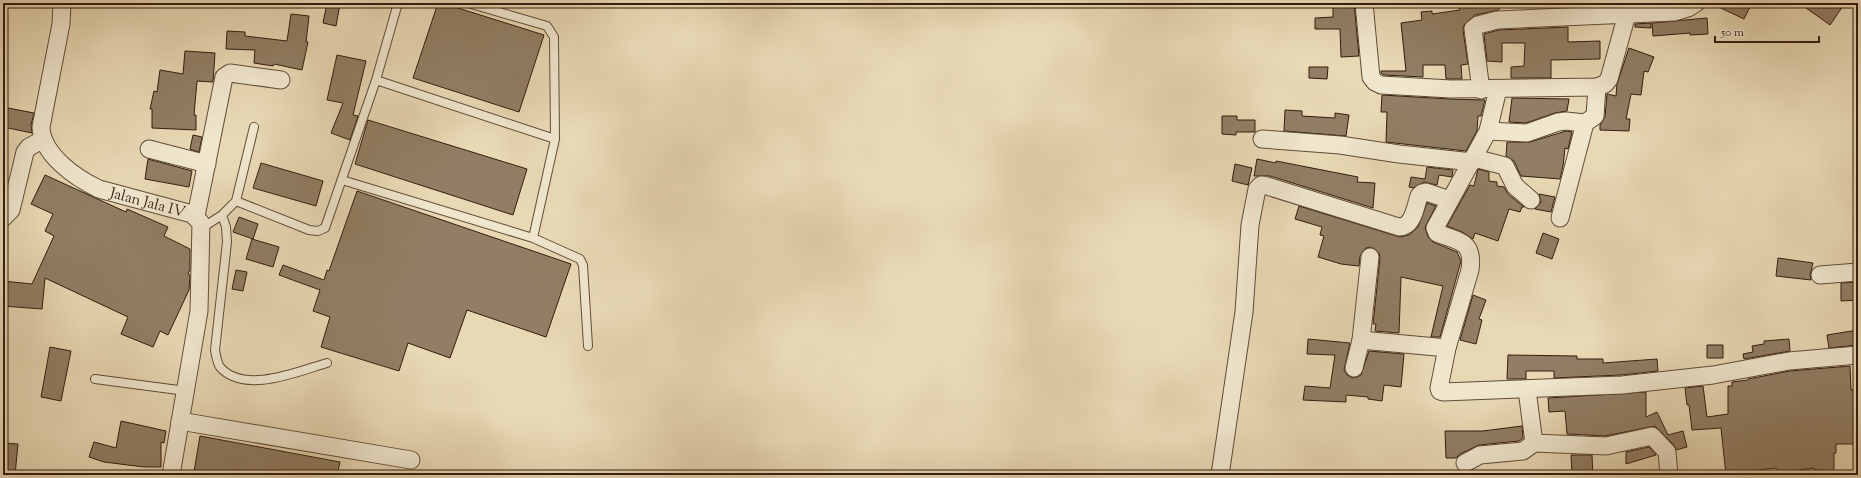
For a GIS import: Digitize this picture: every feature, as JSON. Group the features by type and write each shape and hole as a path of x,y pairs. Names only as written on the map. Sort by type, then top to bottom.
{"street":[{"path":"3,218 11,210 25,152 42,140 41,127 61,24 62,3"},
{"path":"1364,3 1371,77 1375,82 1381,85 1481,90 1597,87 1605,84 1609,79 1628,9"},
{"path":"1481,90 1474,27 1497,20 1628,9 1675,12 1688,8 1696,3"},
{"path":"199,222 207,164 222,82 226,74 281,80"},
{"path":"1560,218 1585,123 1595,116 1597,87"},
{"path":"1498,89 1488,131 1435,228 1435,231 1464,244 1469,250 1472,258 1470,270 1447,348 1439,388 1440,390 1443,392 1527,390 1682,380 1789,361 1858,355"},
{"path":"1488,131 1527,133 1558,122 1566,121 1585,123"},
{"name":"Jalan Jala IV","path":"42,140 49,152 85,182 199,222 199,311 171,475"},
{"path":"1262,140 1340,144 1410,156 1473,160 1505,166 1515,186 1531,200"},
{"path":"149,149 207,164"},
{"path":"1220,475 1244,312 1250,225 1257,189 1261,185 1267,186 1399,227 1404,227 1409,224 1419,196 1422,193 1426,192 1450,200"},
{"path":"1354,368 1361,340 1370,257"},
{"path":"1820,274 1858,272"},
{"path":"1361,340 1447,348"},
{"path":"1527,390 1534,443"},
{"path":"180,420 411,460"},
{"path":"1465,463 1480,455 1523,451 1534,443 1606,446 1652,436 1667,452 1669,475"}],"lane":[{"path":"236,201 309,230 318,231 325,228 376,80 398,3"},
{"path":"468,3 547,26 554,36 555,139 533,238"},
{"path":"376,80 555,139"},
{"path":"199,222 222,215 236,201 254,127"},
{"path":"342,180 533,238 580,259 583,265 588,346"},
{"path":"222,215 226,227 227,242 215,350 219,366 228,375 248,380 268,380 327,363"},
{"path":"95,379 186,391"}],"building":[{"path":"327,3 340,4 336,26 323,23"},
{"path":"438,3 544,35 519,112 413,78"},
{"path":"1333,3 1354,3 1359,56 1341,57 1340,29 1315,29 1315,18 1333,17"},
{"path":"1710,3 1752,3 1744,19"},
{"path":"1799,3 1845,3 1830,25"},
{"path":"1499,4 1499,10 1475,15 1464,25 1463,30 1468,64 1461,65 1462,79 1446,79 1445,65 1423,65 1423,77 1384,75 1381,73 1381,71 1406,71 1401,23 1422,20 1421,12 1432,11 1432,14 1460,10 1459,7"},
{"path":"291,14 309,16 306,42 308,42 302,70 274,64 273,66 254,63 255,50 226,49 227,31 245,32 245,36 287,41"},
{"path":"1707,18 1708,34 1690,35 1690,33 1653,36 1652,23"},
{"path":"1651,23 1651,28 1635,27 1635,24"},
{"path":"1568,27 1568,42 1600,41 1600,59 1551,60 1551,78 1511,78 1511,67 1524,66 1525,43 1502,43 1502,62 1487,61 1484,34 1499,30"},
{"path":"1629,48 1654,57 1648,72 1644,71 1641,95 1631,94 1626,119 1630,119 1629,131 1600,130 1600,125 1605,117 1607,94 1616,96 1617,84"},
{"path":"185,51 215,53 213,82 197,81 194,115 196,115 196,130 152,128 152,109 150,109 154,91 157,92 160,70 183,74"},
{"path":"337,55 366,61 353,115 358,116 350,140 331,133 343,103 327,100"},
{"path":"1309,67 1328,67 1327,79 1309,78"},
{"path":"1382,95 1485,100 1481,116 1478,116 1477,131 1466,151 1386,142 1387,112 1381,112"},
{"path":"1512,98 1569,99 1567,111 1555,113 1526,123 1509,122"},
{"path":"3,107 34,113 31,125 32,133 3,127"},
{"path":"1285,110 1302,111 1302,116 1335,118 1335,113 1349,115 1346,136 1284,131"},
{"path":"1222,116 1237,116 1237,120 1255,120 1255,132 1236,132 1236,135 1222,134"},
{"path":"368,120 527,169 513,215 355,164"},
{"path":"1566,131 1572,132 1568,149 1565,148 1560,179 1521,176 1514,161 1506,156 1507,142 1530,142"},
{"path":"193,135 202,137 199,152 190,149"},
{"path":"148,159 192,171 189,187 145,179"},
{"path":"1257,159 1276,163 1276,161 1358,177 1357,182 1375,183 1373,208 1270,176 1254,176"},
{"path":"261,163 323,181 316,206 253,188"},
{"path":"1235,164 1252,168 1248,185 1232,181"},
{"path":"1427,167 1453,170 1452,177 1439,175 1437,185 1424,182 1413,188 1409,187 1411,177 1425,179"},
{"path":"1478,169 1489,172 1489,181 1497,182 1497,186 1504,187 1508,194 1524,207 1522,207 1520,212 1509,209 1498,241 1475,233 1473,239 1462,232 1447,226 1470,185 1474,186"},
{"path":"45,175 126,212 127,209 168,227 164,236 190,249 190,270 188,274 190,275 189,290 168,335 160,331 153,347 121,334 128,317 45,278 42,309 3,306 3,281 32,284 54,236 45,231 53,214 31,204"},
{"path":"357,191 571,264 546,337 467,310 450,358 408,343 399,371 321,347 330,317 313,311 320,290 279,275 283,265 324,280 327,270 329,271"},
{"path":"1539,194 1555,197 1551,212 1535,209 1541,202"},
{"path":"1427,203 1436,206 1425,227 1428,237 1433,242 1457,252 1461,261 1440,337 1431,337 1443,286 1401,277 1399,333 1375,331 1376,324 1373,324 1380,258 1379,253 1371,247 1366,248 1360,256 1359,266 1341,264 1318,257 1324,236 1320,235 1322,227 1295,219 1299,206 1400,237 1409,235 1418,227"},
{"path":"239,217 258,224 253,239 233,232"},
{"path":"1543,233 1559,239 1552,259 1536,253"},
{"path":"252,239 279,247 273,267 246,259"},
{"path":"1778,258 1813,263 1810,275 1811,280 1776,276"},
{"path":"236,270 247,272 243,291 232,289"},
{"path":"1858,282 1858,300 1841,301 1841,283"},
{"path":"1473,295 1486,300 1479,319 1482,320 1476,344 1460,340"},
{"path":"1858,330 1858,345 1829,348 1827,335"},
{"path":"1308,339 1350,343 1344,370 1347,375 1352,378 1361,375 1369,351 1404,354 1401,387 1384,385 1382,401 1368,399 1368,397 1346,395 1346,402 1303,400 1305,386 1330,388 1335,355 1307,354"},
{"path":"1789,339 1790,351 1744,359 1743,354 1753,352 1752,346 1764,344 1764,341"},
{"path":"1707,345 1723,345 1723,358 1707,358"},
{"path":"50,347 71,351 61,401 41,397"},
{"path":"1508,355 1577,356 1577,359 1603,359 1603,363 1657,359 1658,371 1621,375 1554,378 1554,371 1526,371 1526,379 1507,379"},
{"path":"1850,366 1851,390 1858,390 1858,444 1836,444 1836,453 1834,453 1834,471 1814,470 1814,468 1777,473 1776,468 1750,471 1751,475 1726,475 1721,428 1692,430 1685,388 1703,386 1707,417 1728,414 1728,386 1732,386 1732,382 1790,371"},
{"path":"1646,392 1646,417 1657,412 1668,435 1683,431 1687,447 1676,450 1674,445 1655,426 1605,436 1567,434 1565,411 1549,412 1548,398"},
{"path":"121,421 166,431 164,443 161,442 161,467 144,467 104,462 89,457 94,442 116,448"},
{"path":"1522,426 1523,438 1519,441 1479,445 1460,454 1456,458 1446,458 1445,431 1483,431"},
{"path":"200,436 340,462 337,475 249,475 238,473 238,475 213,475 194,472"},
{"path":"3,443 18,444 15,475 3,475"},
{"path":"1649,447 1656,455 1626,464 1626,452"},
{"path":"1571,455 1592,455 1593,475 1572,475"}]}
